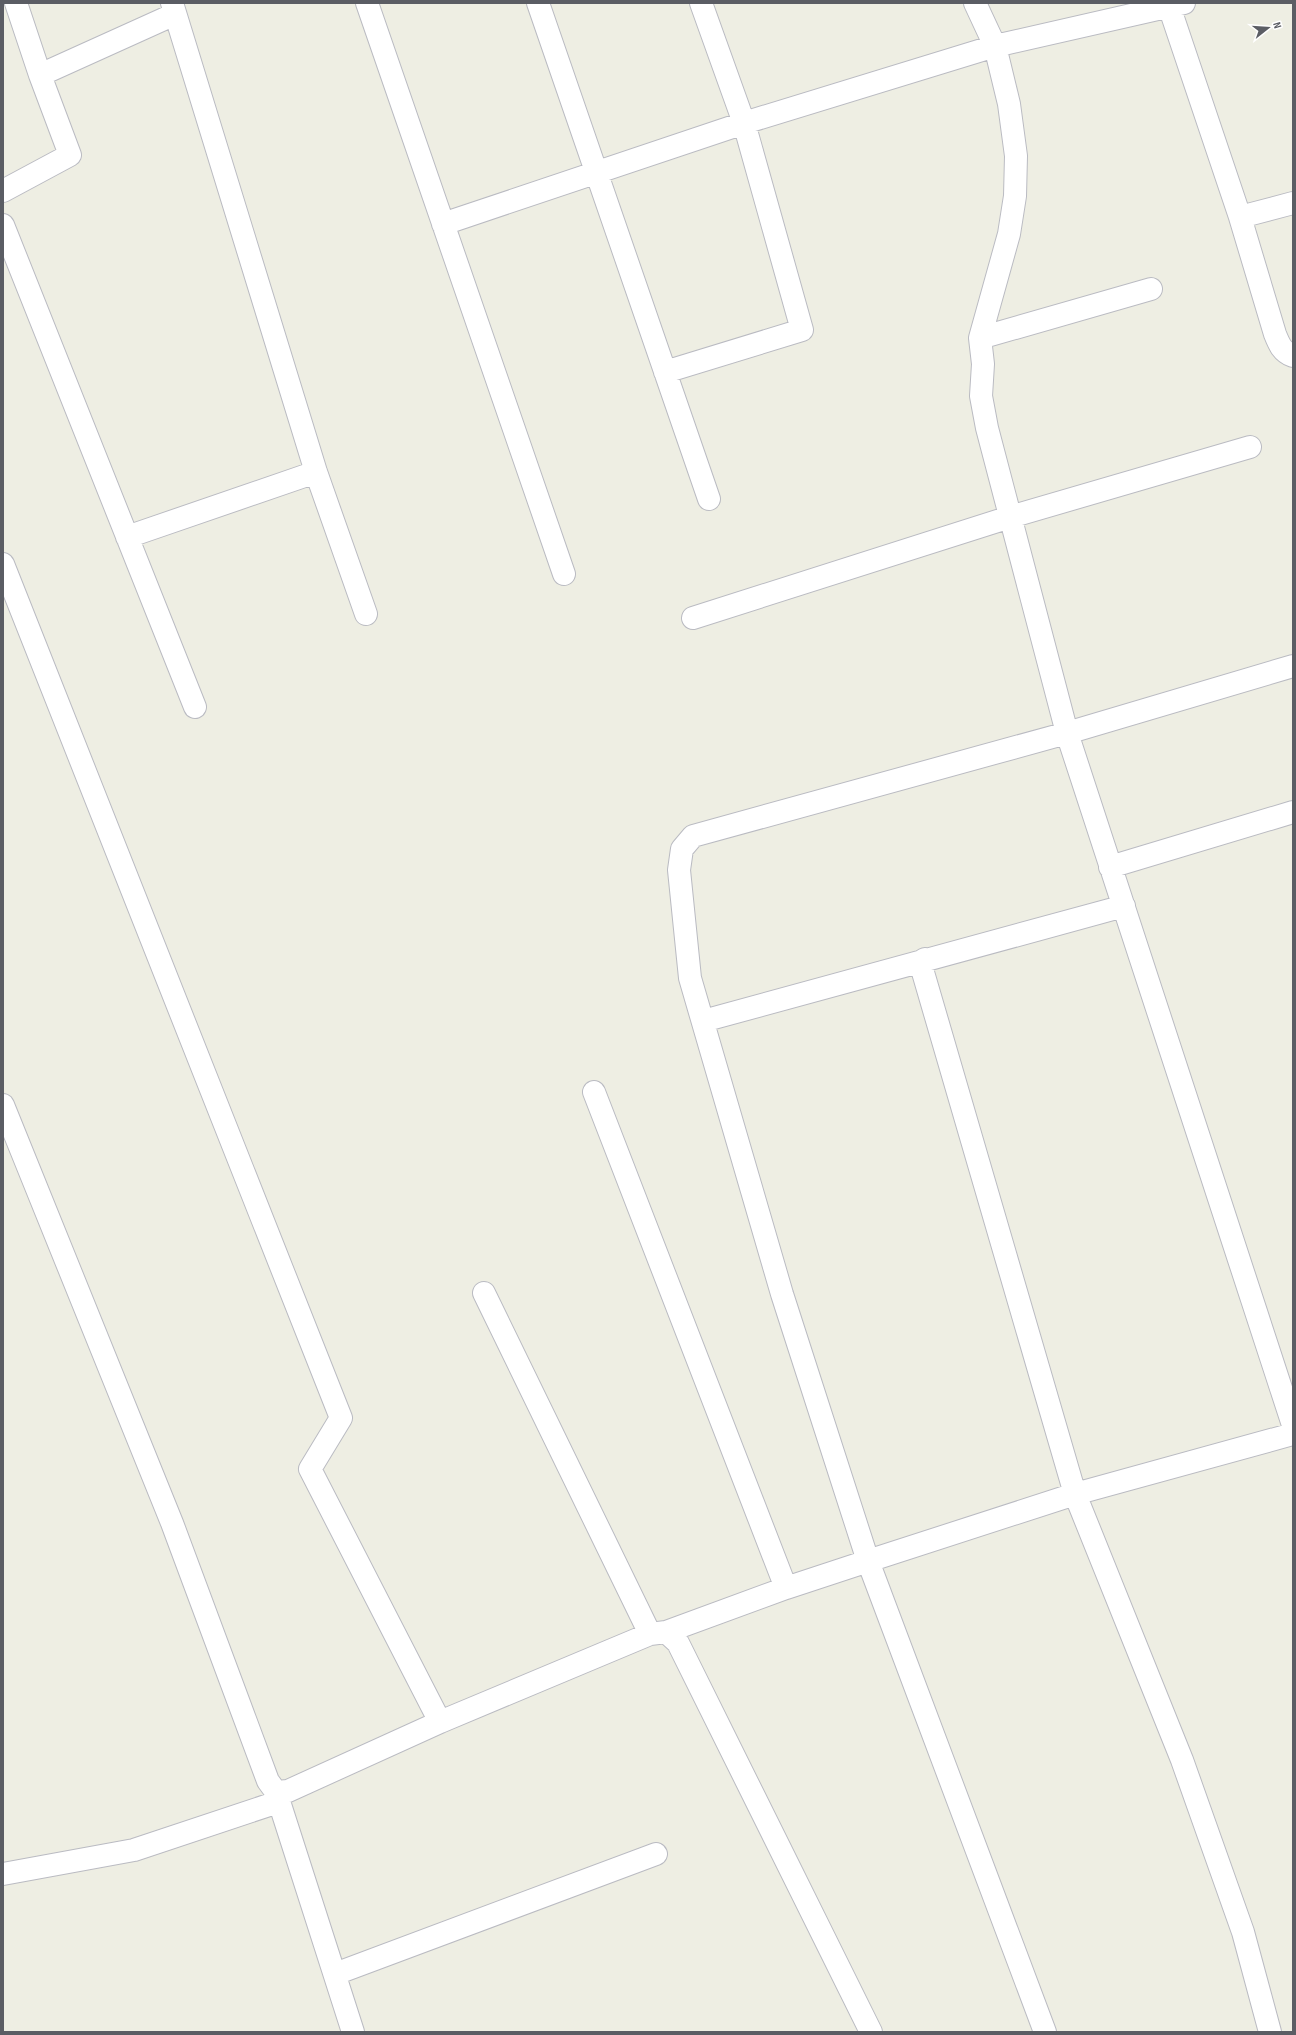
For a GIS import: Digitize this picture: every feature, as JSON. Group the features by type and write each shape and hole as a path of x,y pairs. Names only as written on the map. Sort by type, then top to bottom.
{"street":[{"path":"3,8 16,3 40,76 70,155 3,191"},
{"path":"367,3 564,574"},
{"path":"538,3 709,499"},
{"path":"665,372 802,330 744,123 701,3"},
{"path":"975,3 995,46 1008,104 1016,156 1014,196 1009,234 980,338 983,364 981,396 987,428 1067,733 1293,1425"},
{"path":"443,224 596,171 744,123 995,46 1177,5 1275,334 1281,347 1293,356"},
{"path":"40,76 174,9 316,472 366,614"},
{"path":"1240,217 1293,203"},
{"path":"3,226 195,707"},
{"path":"980,338 1151,288"},
{"path":"693,618 1010,517 1250,447"},
{"path":"127,537 316,472"},
{"path":"3,564 341,1418 310,1469 440,1722"},
{"path":"1044,2032 868,1561 782,1294 690,978 679,870 682,849 693,836 1067,733 1293,666"},
{"path":"1110,867 1293,812"},
{"path":"703,1021 1124,906"},
{"path":"922,961 1075,1494 1182,1760 1243,1932 1270,2032"},
{"path":"594,1092 786,1588"},
{"path":"3,1105 172,1523 268,1781 277,1797 353,2032"},
{"path":"484,1292 658,1633 678,1643 871,2032"},
{"path":"3,1874 134,1850 277,1797 440,1722 658,1633 786,1588 1075,1494 1293,1434"},
{"path":"335,1974 656,1854"}]}
